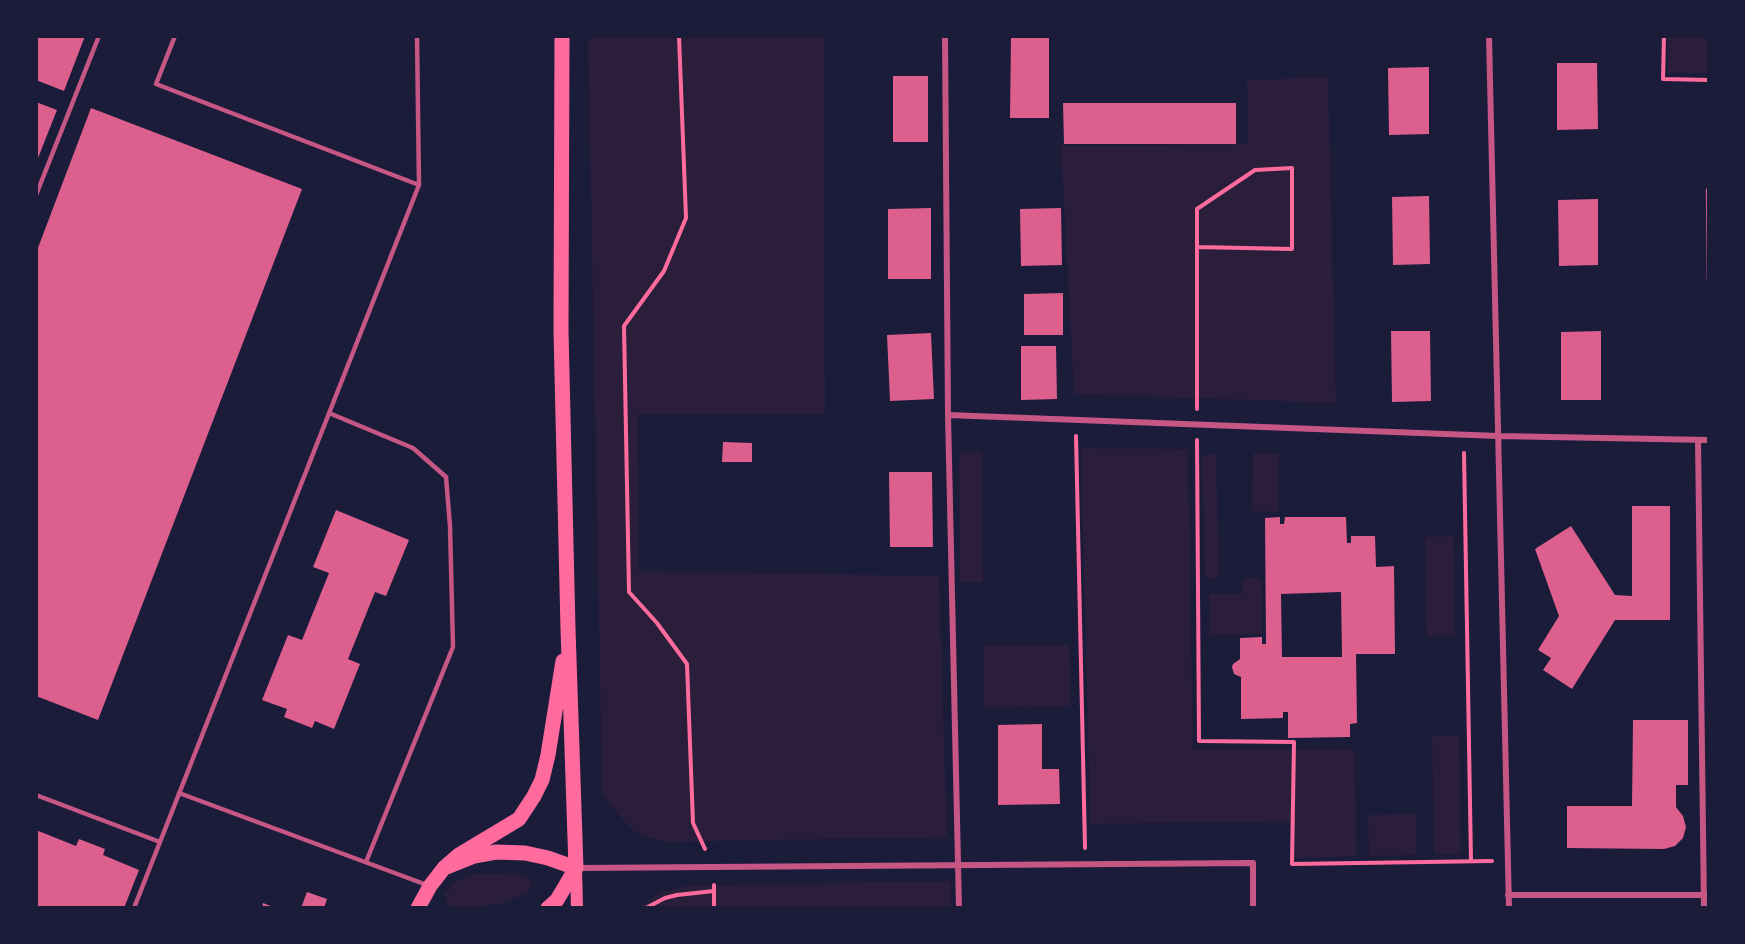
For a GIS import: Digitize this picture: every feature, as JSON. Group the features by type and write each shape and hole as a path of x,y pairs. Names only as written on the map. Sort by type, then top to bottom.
{"main road":[{"path":"562,36 561,331 577,908"},
{"path":"418,908 430,886 444,868 459,855 519,819 534,796 542,780 548,755 568,629"},
{"path":"444,868 474,856 496,852 525,853 576,868"},
{"path":"548,908 557,900 576,868"}],"street":[{"path":"945,36 948,415 958,908"},
{"path":"1489,36 1509,908"},
{"path":"948,415 1498,436 1709,440"},
{"path":"1698,440 1706,895 1704,908"},
{"path":"576,868 1253,863 1253,908"},
{"path":"1508,895 1706,895"}],"lane":[{"path":"36,195 99,36"},
{"path":"175,36 156,84 419,185"},
{"path":"134,908 419,185 417,36"},
{"path":"1708,190 1708,280"},
{"path":"329,413 413,448 446,477 450,526 453,647 366,861"},
{"path":"179,793 430,886"},
{"path":"36,795 160,842"}],"path":[{"path":"679,36 686,218 664,271 624,326 629,592 657,623 687,664 693,823 713,867 714,908"},
{"path":"1664,36 1663,79 1709,80"},
{"path":"1197,247 1292,249 1292,168 1255,170 1197,208 1197,247 1197,425 1199,741 1294,742 1292,864 1508,861"},
{"path":"1076,420 1085,864"},
{"path":"1463,434 1471,861"},
{"path":"646,908 664,898 714,891"}],"shaded area":[{"path":"588,36 824,36 825,414 637,414 638,571 939,576 947,837 663,842 635,832 614,810 602,790"},
{"path":"1668,36 1709,36 1709,73 1668,73"},
{"path":"1328,77 1336,403 1074,394 1061,146 1248,144 1247,80"},
{"path":"1081,448 1188,449 1193,750 1354,750 1357,856 1292,858 1290,821 1090,824"},
{"path":"959,452 982,452 983,582 960,582"},
{"path":"1253,453 1279,454 1278,512 1252,511"},
{"path":"1216,454 1219,578 1205,578 1202,455"},
{"path":"1453,536 1455,635 1427,636 1425,537"},
{"path":"1243,578 1261,578 1262,634 1210,635 1209,594 1243,593"},
{"path":"1069,645 1070,706 984,708 984,646"},
{"path":"1459,735 1461,854 1434,854 1432,736"},
{"path":"1416,814 1417,855 1369,856 1368,815"},
{"path":"476,874 522,875 532,879 528,892 501,904 468,908 450,907 444,895 456,881"},
{"path":"951,881 951,908 637,908 661,892 687,886"}],"building":[{"path":"36,36 85,36 64,91 36,80"},
{"path":"1011,36 1049,36 1049,118 1010,118"},
{"path":"1557,63 1597,63 1598,129 1557,130"},
{"path":"1429,67 1429,134 1389,135 1388,68"},
{"path":"893,76 928,76 928,142 893,142"},
{"path":"36,102 57,110 36,163"},
{"path":"1063,103 1236,103 1236,144 1064,144"},
{"path":"91,108 302,189 98,720 36,696 36,253"},
{"path":"1429,196 1430,264 1393,265 1392,197"},
{"path":"1598,199 1598,265 1559,266 1558,200"},
{"path":"931,208 931,279 888,279 888,209"},
{"path":"1061,208 1062,265 1021,266 1020,209"},
{"path":"1063,293 1063,335 1024,335 1024,294"},
{"path":"1391,331 1430,331 1431,401 1392,402"},
{"path":"1601,331 1601,400 1561,400 1561,332"},
{"path":"931,333 934,399 890,401 887,335"},
{"path":"1021,346 1056,346 1057,399 1021,400"},
{"path":"723,442 752,443 752,462 722,462"},
{"path":"889,472 932,472 933,547 890,547"},
{"path":"1632,506 1670,506 1670,620 1615,620 1572,689 1543,670 1551,658 1538,650 1559,616 1535,549 1571,526 1615,595 1632,596"},
{"path":"336,510 409,540 386,596 375,592 348,659 360,664 334,729 315,721 312,728 284,717 287,709 262,700 288,635 302,640 329,573 313,567"},
{"path":"1280,517 1280,524 1284,524 1285,517 1346,517 1347,543 1351,543 1351,536 1375,536 1376,567 1394,566 1395,654 1356,654 1357,723 1350,724 1350,737 1288,738 1288,712 1283,712 1283,718 1241,719 1241,677 1234,674 1232,667 1240,659 1240,638 1262,637 1262,644 1266,644 1265,518","holes":["1341,592 1342,657 1282,657 1281,594"]},
{"path":"1633,720 1688,720 1688,785 1676,785 1676,807 1683,816 1686,827 1683,838 1675,846 1664,849 1567,848 1567,806 1632,806"},
{"path":"1042,724 1042,769 1059,769 1060,804 998,805 998,725"},
{"path":"36,830 76,846 79,839 105,849 103,855 139,870 124,908 36,908"},
{"path":"307,892 327,899 324,908 301,908"},
{"path":"263,903 276,908 262,908"}]}
